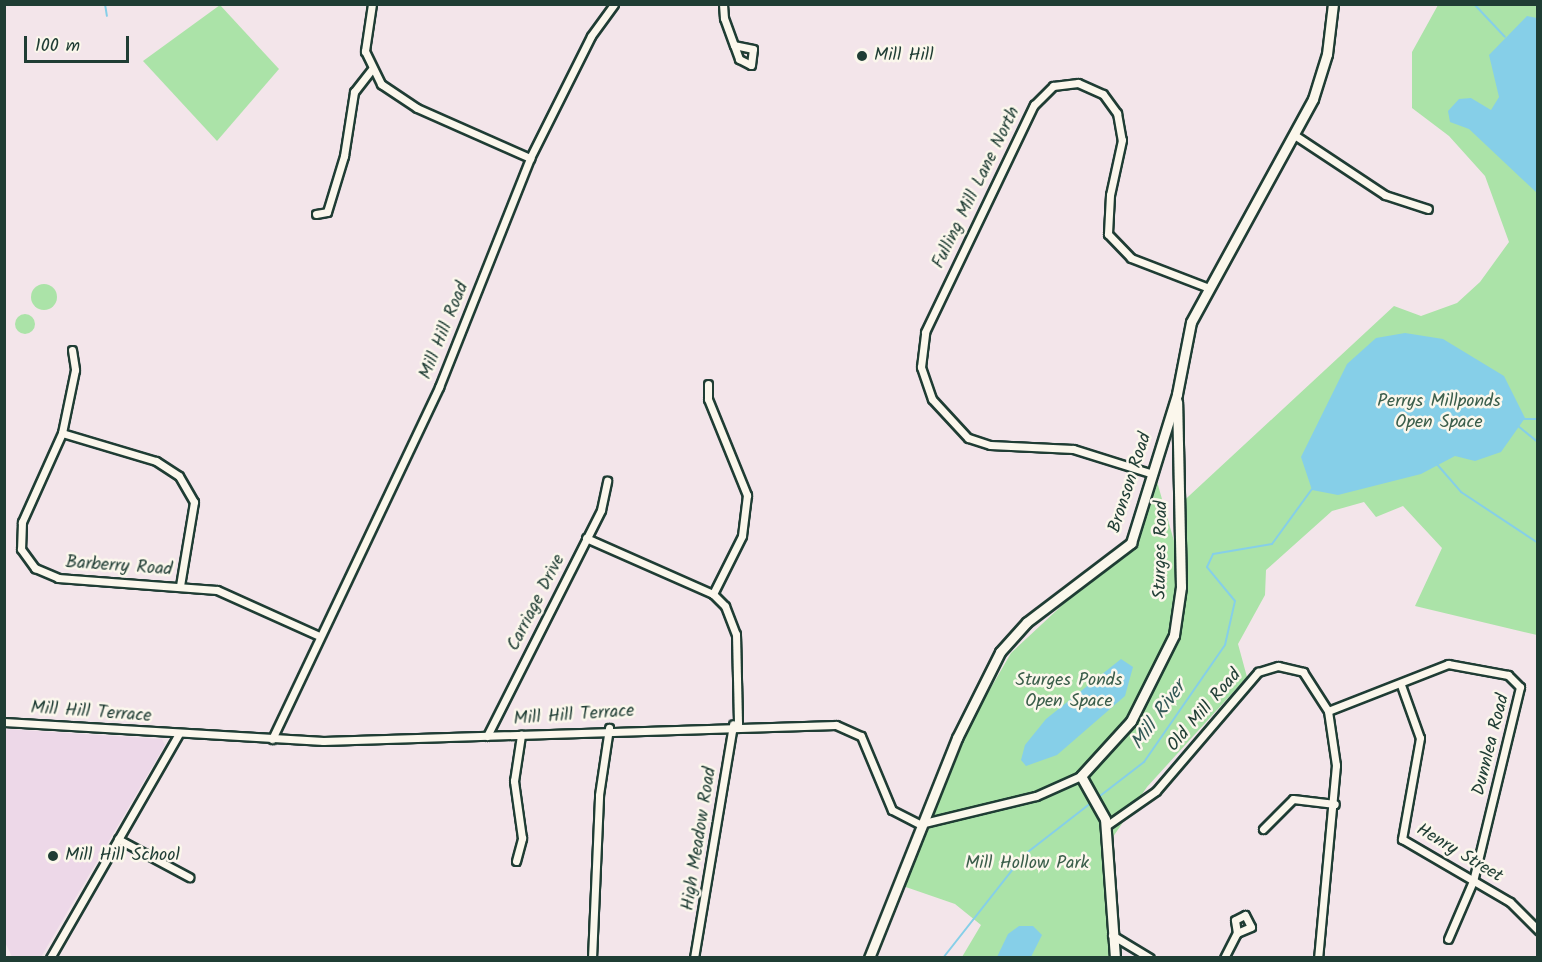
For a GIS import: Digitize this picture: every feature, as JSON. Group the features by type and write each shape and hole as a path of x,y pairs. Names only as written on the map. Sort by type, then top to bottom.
{"main road":[{"name":"Bronson Road","path":"869,957 920,824 1000,652 1027,622 1131,543 1177,394 1191,322 1206,287 1296,136 1321,75 1333,4"},
{"name":"Sturges Road","path":"1081,776 1131,721 1174,635 1181,587 1177,394"},
{"path":"1081,776 1106,822 1114,957"}],"street":[{"path":"372,4 364,39 372,69 381,84 417,108 530,158"},
{"name":"Mill Hill Road","path":"272,739 317,635 439,387 530,158 591,36 614,4"},
{"path":"723,4 734,45"},
{"path":"316,214 327,212 344,156 354,92 372,69"},
{"name":"Fulling Mill Lane North","path":"1153,474 1073,449 990,446 968,438 932,399 921,367 925,332 1034,105 1053,86 1078,83 1102,94 1118,113 1122,140 1110,195 1108,234 1131,258 1206,287"},
{"path":"1296,136 1385,195 1428,209"},
{"name":"Barberry Road","path":"72,350 75,370 62,433 22,522 21,549 35,568 58,578 217,590 317,635"},
{"path":"586,538 713,594 742,536 747,495 708,399 708,384"},
{"path":"62,433 156,461 179,476 194,502 180,586"},
{"name":"Carriage Drive","path":"487,736 601,510 607,481"},
{"name":"High Meadow Road","path":"694,957 735,724 735,626 713,594"},
{"name":"Dunnlea Road","path":"1328,711 1401,685 1453,663 1508,675 1520,687 1473,880 1448,939"},
{"name":"Old Mill Road","path":"1106,822 1156,791 1263,669 1288,667 1303,672 1328,711 1335,804 1317,957"},
{"name":"Henry Street","path":"1401,685 1420,738 1401,825 1402,839 1510,902 1538,930"},
{"name":"Mill Hill Terrace","path":"4,722 272,739 521,735 609,728 735,724 852,728 867,748 891,808 920,824"},
{"path":"592,957 599,795 609,728"},
{"path":"50,957 179,734"},
{"path":"516,861 522,838 514,781 521,735"},
{"path":"920,824 1036,796 1081,776"},
{"path":"1263,829 1293,799 1335,804"},
{"path":"118,839 189,877"},
{"path":"1224,957 1237,933"},
{"path":"1112,935 1150,957"}],"shaded area":[{"name":"Mill Hill School","path":"5,729 162,739 165,745 41,957 12,957 5,942"}],"green space":[{"path":"220,5 279,69 217,141 143,61"},
{"name":"Perrys Millponds Open Space","path":"1438,5 1537,5 1537,635 1415,606 1442,548 1403,506 1376,517 1364,502 1332,511 1266,570 1265,595 1238,644 1247,677 1147,787 1102,853 1111,957 962,957 981,925 955,904 900,885 963,736 1011,653 1130,542 1156,478 1174,541 1176,508 1394,306 1421,316 1457,303 1480,282 1509,242 1485,176 1449,136 1412,108 1412,52"},
{"path":"44,284 53,288 57,297 53,306 44,310 35,306 31,297 35,288"},
{"path":"25,314 32,317 35,324 32,331 25,334 18,331 15,324 18,317"}],"water":[{"path":"1527,16 1537,18 1537,193 1469,129 1450,122 1448,111 1459,99 1471,98 1491,110 1499,97 1489,55"},
{"path":"1405,333 1443,339 1504,376 1525,418 1501,452 1475,461 1455,456 1421,474 1338,495 1312,490 1301,457 1347,364 1376,338"},
{"path":"1121,659 1133,667 1125,696 1057,755 1026,766 1021,760 1025,745 1046,719"},
{"path":"1019,926 1033,926 1042,935 1031,957 997,957 1008,934"}],"waterway":[{"path":"105,4 107,16"},
{"name":"Mill River","path":"1474,4 1505,37"},
{"name":"Mill River","path":"1523,419 1538,419"},
{"path":"1518,426 1538,442"},
{"path":"1435,462 1461,492 1538,543"},
{"name":"Mill River","path":"1096,799 1144,762 1225,645 1235,601 1207,567 1213,554 1272,544 1312,489"},
{"name":"Mill River","path":"943,958 1024,855 1092,802"}],"place":[{"name":"Mill Hill","path":"862,56"},
{"name":"Mill Hill School","path":"53,856"}],"park label":[{"name":"Sturges Ponds Open Space","path":"1069,692"},
{"name":"Mill Hollow Park","path":"1027,864"}]}
